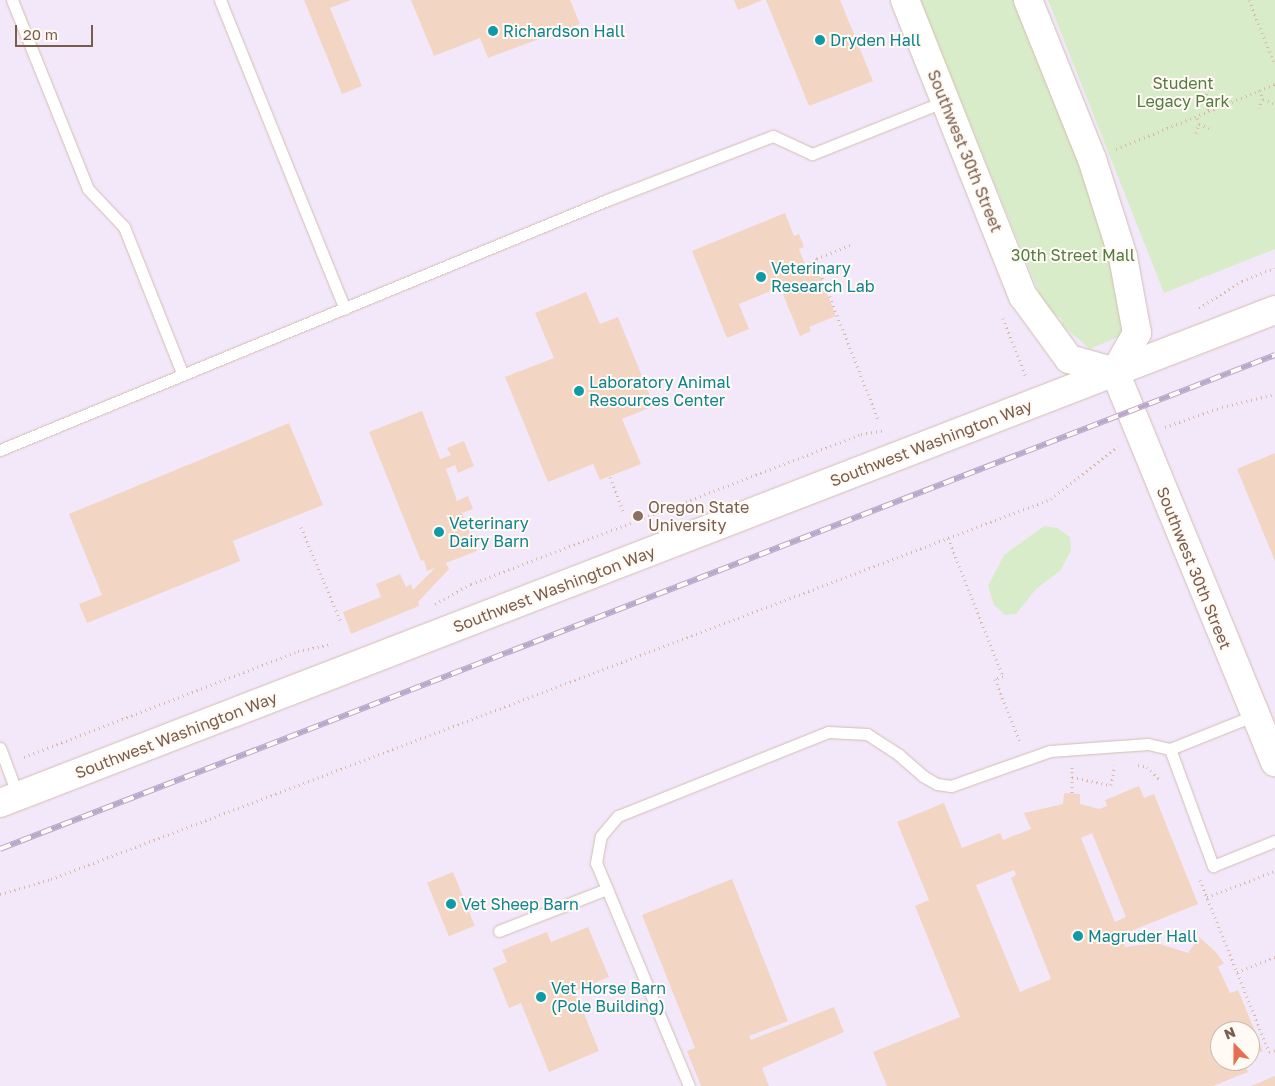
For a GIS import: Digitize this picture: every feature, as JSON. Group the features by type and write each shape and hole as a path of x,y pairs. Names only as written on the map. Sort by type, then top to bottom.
{"street":[{"name":"Southwest 30th Street","path":"905,0 1024,296 1069,359"},
{"path":"1028,0 1092,159 1123,257 1137,333 1115,372 1069,359"},
{"name":"Southwest Washington Way","path":"9,799 1275,310"},
{"name":"Southwest 30th Street","path":"1115,372 1275,763"}],"lane":[{"path":"12,0 88,189 124,227 184,374"},
{"path":"220,0 345,309"},
{"path":"0,450 773,136 812,154 946,100"},
{"path":"689,1086 596,863 601,836 618,816 813,736 846,731 867,734 899,755 923,776 937,784 951,786 1027,759 1064,749 1148,744 1170,749 1255,715"},
{"path":"0,748 6,764 9,799"},
{"path":"1170,749 1213,866 1275,841"},
{"path":"499,931 607,889"}],"path":[{"path":"1249,0 1275,65"},
{"path":"1092,159 1275,84"},
{"path":"1208,90 1204,98 1209,111"},
{"path":"1259,90 1263,99 1260,108"},
{"path":"1195,95 1204,98"},
{"path":"1263,99 1273,102"},
{"path":"1196,133 1199,124 1197,116"},
{"path":"1199,124 1209,128"},
{"path":"850,246 815,259 878,419"},
{"path":"1193,311 1242,281 1275,268"},
{"path":"1017,380 1069,359"},
{"path":"0,894 51,879 1051,499 1118,446 1140,436 1222,407 1275,394"},
{"path":"430,607 471,584 862,434 893,430"},
{"path":"610,477 624,513"},
{"path":"302,527 341,622"},
{"path":"948,538 1002,676 995,679 1027,759"},
{"path":"6,764 298,651 334,643"},
{"path":"1064,749 1072,767 1072,794"},
{"path":"1107,764 1121,763"},
{"path":"1072,777 1110,785 1116,764"},
{"path":"1133,764 1147,767 1160,779 1163,788"},
{"path":"1062,769 1081,766"},
{"path":"1196,870 1269,1052 1275,1050"},
{"path":"1207,897 1275,871"},
{"path":"1237,972 1275,957"}],"shaded area":[{"name":"Oregon State University","path":"0,0 1275,0 1275,1086 0,1086"}],"green space":[{"name":"30th Street Mall","path":"920,0 1020,0 1101,204 1125,334 1090,349 1062,325 1061,318 1054,315 1040,295"},
{"name":"Student Legacy Park","path":"1048,0 1275,0 1275,249 1164,293"},
{"path":"1044,526 1057,528 1070,537 1071,550 1061,570 1036,589 1016,614 1005,615 994,605 988,586 1004,555"}],"building":[{"path":"304,0 351,0 330,8 362,86 342,94"},
{"name":"Richardson Hall","path":"411,0 570,0 580,24 488,58 480,38 434,56"},
{"path":"734,0 763,0 738,10"},
{"name":"Dryden Hall","path":"766,0 840,0 873,81 809,106"},
{"name":"Veterinary Research Lab","path":"785,213 794,236 799,234 804,247 799,249 806,267 815,263 836,316 809,327 811,331 800,336 780,287 739,304 749,329 727,338 692,251"},
{"name":"Laboratory Animal Resources Center","path":"586,292 600,324 618,317 654,406 622,419 641,464 600,480 593,464 548,482 505,377 554,358 535,313"},
{"name":"Veterinary Dairy Barn","path":"422,411 440,459 451,455 447,448 464,441 474,466 458,473 455,465 446,469 457,501 468,496 473,509 462,513 477,551 446,563 449,569 418,602 419,606 351,634 343,612 381,597 376,584 400,574 406,587 411,584 413,590 435,568 427,571 424,560 421,561 369,432"},
{"path":"289,423 323,505 233,541 240,561 87,623 79,604 102,595 69,514"},
{"path":"1275,453 1275,561 1237,469"},
{"name":"Magruder Hall","path":"1139,786 1144,798 1154,794 1198,904 1121,935 1125,947 1157,943 1188,953 1199,937 1216,952 1224,963 1218,967 1230,993 1238,990 1251,1021 1210,1021 1210,1071 1248,1072 1213,1086 887,1086 873,1052 960,1017 915,906 929,900 897,822 944,803 962,848 1000,833 1003,840 1031,829 1024,813 1063,804 1064,793 1080,794 1080,804 1099,809 1107,806 1105,800","holes":["1092,833 1126,917 1115,922 1081,838","1014,870 1016,875 1011,878 1051,979 1020,992 976,885"]},
{"name":"Vet Sheep Barn","path":"453,872 475,926 449,936 427,882"},
{"path":"732,879 788,1021 749,1036 751,1040 834,1007 844,1032 762,1068 769,1086 701,1086 687,1051 695,1048 642,915"},
{"name":"Vet Horse Barn (Pole Building)","path":"588,927 609,977 575,991 599,1051 549,1072 521,1003 509,1008 493,968 507,962 502,950 547,932 551,942"},
{"path":"1275,1076 1275,1086 1251,1086"}],"railway":[{"path":"0,849 1275,355"}],"place":[{"name":"Richardson Hall","path":"493,31"},
{"name":"Dryden Hall","path":"820,40"},
{"name":"Veterinary Research Lab","path":"761,277"},
{"name":"Laboratory Animal Resources Center","path":"579,391"},
{"name":"Oregon State University","path":"638,516"},
{"name":"Veterinary Dairy Barn","path":"439,532"},
{"name":"Vet Sheep Barn","path":"451,904"},
{"name":"Magruder Hall","path":"1078,936"},
{"name":"Vet Horse Barn (Pole Building)","path":"541,997"}]}
